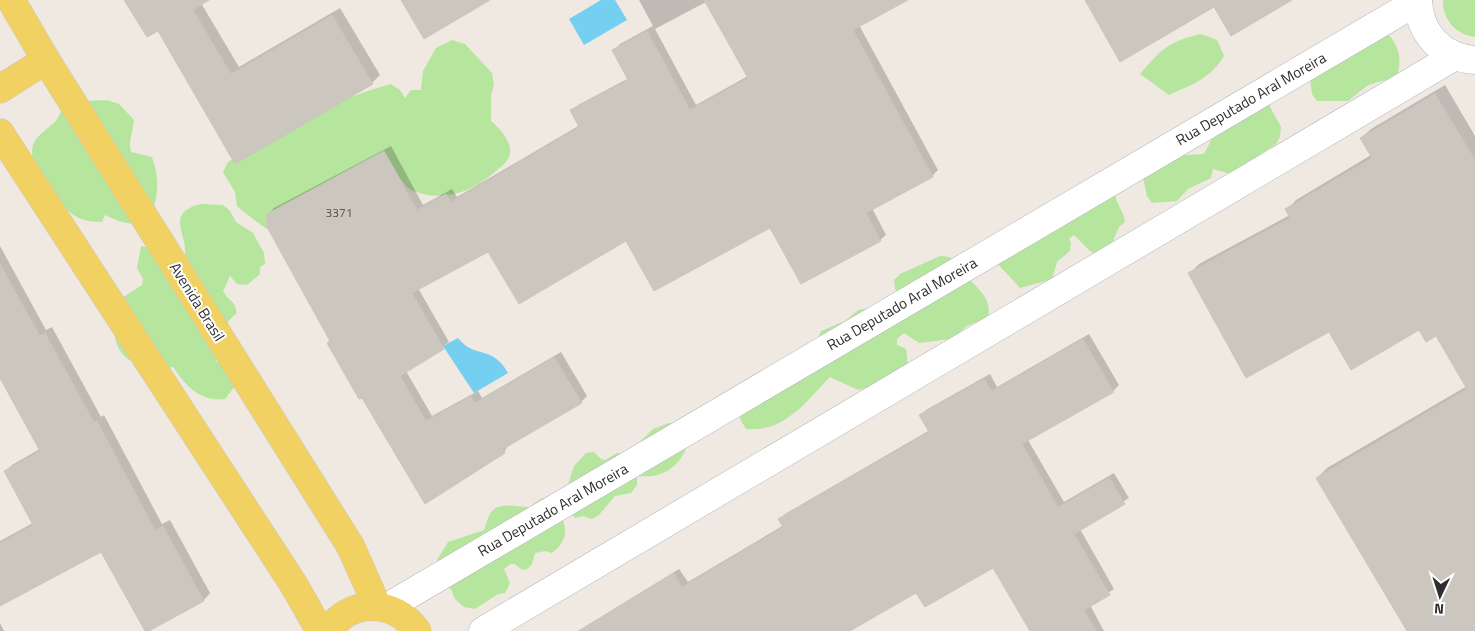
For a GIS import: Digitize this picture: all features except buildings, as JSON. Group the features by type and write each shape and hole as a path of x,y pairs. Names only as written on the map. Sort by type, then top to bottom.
{"main road":[{"name":"Avenida Brasil","path":"11,0 46,60 351,547 382,607"},
{"path":"483,631 1467,63 1438,46 1429,36 1422,24 1418,0"},
{"name":"Rua Deputado Aral Moreira","path":"382,607 1418,0"},
{"path":"0,88 46,60"},
{"path":"0,133 294,585 320,631"},
{"path":"328,631 334,623 350,611 382,607 404,616 417,631"}],"green space":[{"path":"1443,0 1475,0 1475,37 1462,33 1451,25 1445,14"},
{"path":"1387,33 1398,51 1400,62 1398,73 1392,78 1368,85 1348,101 1317,101 1312,94 1310,79"},
{"path":"1201,34 1217,40 1224,56 1207,76 1169,95 1140,74 1166,48 1180,40"},
{"path":"452,40 465,44 492,73 494,85 491,95 491,121 507,139 510,153 505,163 486,179 456,194 434,196 408,188 392,165 293,209 281,206 289,215 275,233 237,206 235,192 223,172 228,162 307,117 369,90 391,84 400,90 405,98 411,90 421,90 423,71 436,48"},
{"path":"107,100 119,104 134,120 130,140 131,152 152,157 155,165 156,197 148,221 142,223 126,223 105,215 102,222 79,218 63,206 55,197 40,175 32,154 34,142 56,121 65,102"},
{"path":"1269,105 1281,127 1280,137 1276,144 1261,154 1251,168 1235,175 1213,169 1211,178 1188,189 1177,201 1152,203 1147,196 1142,173 1178,153 1187,155 1204,154 1219,125"},
{"path":"1115,191 1116,200 1125,222 1119,227 1112,243 1100,254 1091,252 1074,235 1069,239 1071,243 1070,251 1057,262 1052,279 1020,288 996,262 987,239 994,234 1003,233"},
{"path":"201,204 223,205 230,211 236,222 253,233 264,253 265,264 260,267 260,274 247,285 237,284 230,276 223,291 236,307 236,314 223,329 215,355 216,361 226,364 238,382 225,399 208,398 201,395 183,380 173,367 152,367 133,362 119,349 115,339 114,324 119,300 142,285 143,279 137,268 141,246 185,256 180,219 183,213 190,208"},
{"path":"940,256 957,262 981,291 988,305 989,315 967,326 955,337 948,339 919,343 904,333 897,339 897,345 906,349 908,366 874,386 858,390 830,377 794,414 772,426 760,429 746,429 740,419 741,408 815,346 821,331 845,321 858,310 875,307 899,295 895,289 894,280 900,274"},
{"path":"669,423 680,426 687,446 684,454 674,466 654,476 637,476 637,485 631,493 615,496 599,515 592,519 583,516 575,518 573,515 563,520 564,538 552,553 545,551 535,553 532,564 526,570 521,569 515,564 510,564 504,569 510,583 505,593 498,594 475,609 464,607 455,599 451,589 442,582 437,560 448,542 484,530 489,516 498,507 531,507 542,498 567,488 574,466 586,453 594,452 601,459 605,460 617,453 622,454 634,448 653,429"}],"water":[{"path":"601,0 615,0 627,20 584,45 569,19"},
{"path":"458,338 471,349 496,358 508,373 474,393 443,346"}]}
